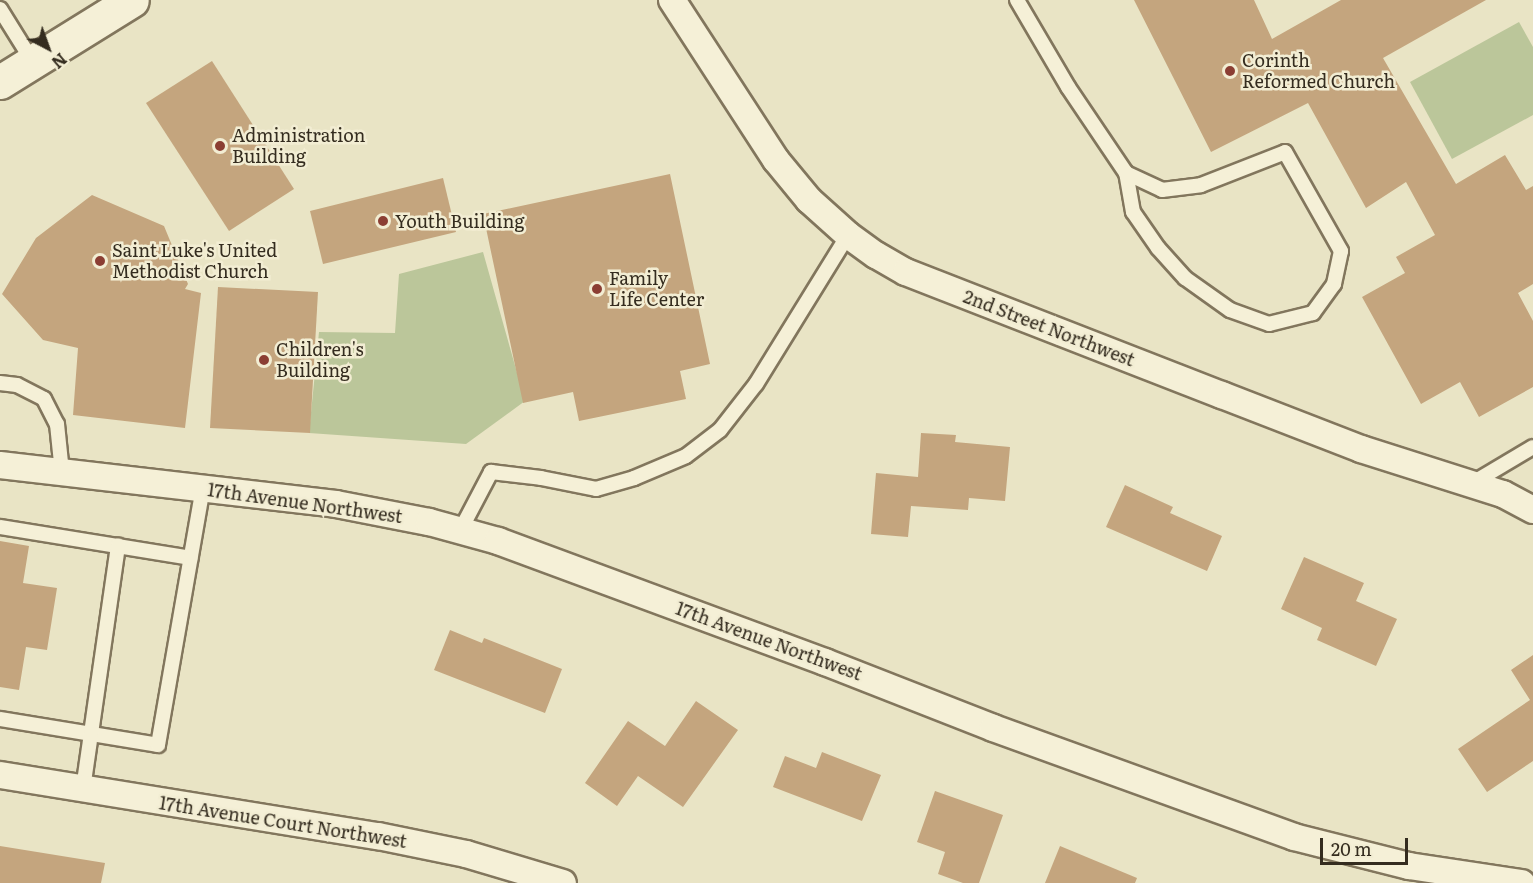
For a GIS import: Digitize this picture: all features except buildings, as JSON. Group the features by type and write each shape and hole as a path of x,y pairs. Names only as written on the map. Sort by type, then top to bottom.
{"main road":[{"path":"0,82 132,0"}],"street":[{"name":"2nd Street Northwest","path":"672,0 776,160 809,200 848,234 906,272 1361,449 1503,494 1533,510"},
{"name":"17th Avenue Northwest","path":"0,465 336,504 460,531 552,561 825,662 993,728 1294,837 1409,866 1522,883"},
{"name":"17th Avenue Court Northwest","path":"0,775 378,836 466,854 563,883"}],"lane":[{"path":"1017,0 1068,87 1126,173 1133,212 1158,248 1185,278 1230,310 1269,324 1313,313 1334,284 1341,251 1285,152 1201,185 1162,190 1126,173"},
{"path":"0,9 33,62"},
{"path":"460,531 491,472 541,478 596,489 634,478 686,456 720,429 756,384 848,234"},
{"path":"0,383 17,385 44,399 57,424 62,472"},
{"path":"1471,484 1533,447"},
{"path":"0,719 158,745 203,488"},
{"path":"0,527 191,558"},
{"path":"83,789 118,546"}],"green space":[{"path":"1519,22 1533,47 1533,115 1452,159 1410,82"},
{"path":"483,252 525,401 466,444 309,433 319,332 395,333 399,274"}],"place":[{"name":"Corinth Reformed Church","path":"1230,71"},
{"name":"Administration Building","path":"220,146"},
{"name":"Youth Building","path":"383,221"},
{"name":"Saint Luke's United Methodist Church","path":"100,261"},
{"name":"Family Life Center","path":"597,289"},
{"name":"Children's Building","path":"264,360"}]}
